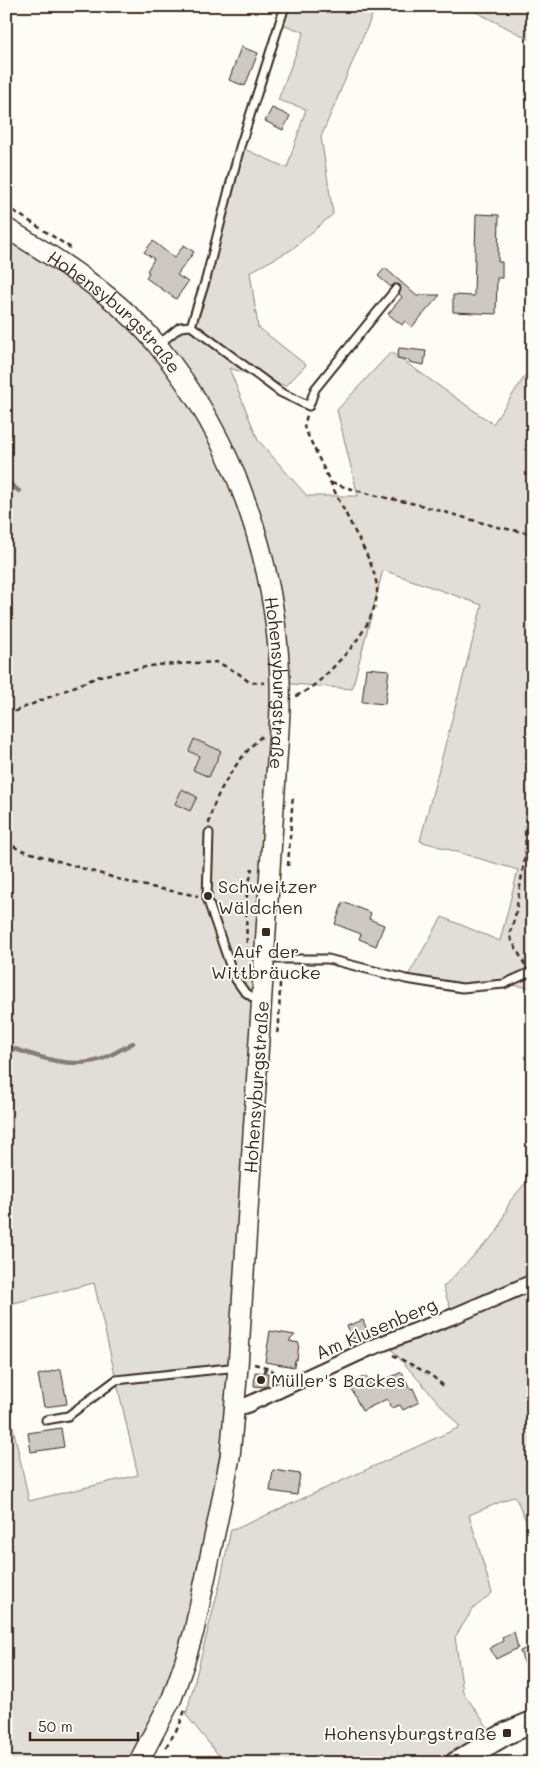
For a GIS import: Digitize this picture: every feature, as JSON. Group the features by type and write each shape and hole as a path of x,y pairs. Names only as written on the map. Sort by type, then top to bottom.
{"main road":[{"name":"Hohensyburgstraße","path":"6,228 49,253 128,315 158,345 185,381 209,421 235,473 256,527 266,568 276,624 280,665 280,702 256,957 262,1003 239,1364 226,1475 194,1631 184,1664 172,1698 138,1763"},
{"path":"456,1763 507,1733 533,1722"}],"street":[{"name":"Am Klusenberg","path":"234,1409 376,1346 454,1316 533,1282"}],"lane":[{"path":"191,326 206,279 240,147 285,6"},
{"path":"158,345 180,327 191,326 280,392 309,406 315,389 396,289"},
{"path":"209,833 207,898 234,977 244,991 262,1003"},
{"path":"256,957 328,959 406,979 462,988 504,984 531,972"},
{"path":"46,1420 68,1416 116,1380 239,1364"}],"path":[{"path":"280,702 305,692 325,676 353,648 367,624 376,601 377,587 369,563 304,427 309,406"},
{"path":"330,483 497,528 533,534"},
{"path":"6,715 100,676 156,665 217,662 250,682 266,683"},
{"path":"209,833 210,816 220,789 252,745 264,734 263,744"},
{"path":"531,972 516,951 509,935 515,917 526,850 525,830 533,797"},
{"path":"6,840 18,849 135,884 207,898"},
{"path":"253,865 246,901 256,957"},
{"path":"376,1346 411,1363 431,1375 445,1387"},
{"path":"239,1364 270,1368 287,1386"},
{"path":"265,1372 266,1367"}],"shaded area":[{"path":"285,6 376,6 321,137 333,214 291,250 250,272 258,327 306,365 286,386 229,368 258,440 307,496 358,496 337,410 391,352 493,424 533,364 533,988 504,984 462,988 406,979 442,917 500,941 518,870 420,841 482,605 383,570 352,689 281,683 238,1367 194,1631 138,1763 6,1763 6,1394 29,1501 138,1475 94,1283 6,1305 6,228 158,345 169,334 191,326 240,147 287,168 306,109 278,100 304,32 279,23"},
{"path":"464,6 533,6 533,41"},
{"path":"533,1174 533,1537 515,1496 469,1515 492,1593 473,1609 455,1637 463,1692 491,1732 438,1763 225,1763 186,1715 220,1583 231,1529 238,1528 460,1427 386,1343 453,1316 443,1287 497,1232 510,1201"}],"building":[{"path":"241,47 258,53 245,86 229,80"},
{"path":"272,108 290,116 283,130 265,121"},
{"path":"476,214 499,215 498,262 502,262 502,278 497,278 496,314 453,312 453,295 474,296"},
{"path":"153,241 174,258 184,245 194,252 177,275 188,282 176,299 146,278 149,272 147,271 154,259 144,252"},
{"path":"385,268 418,297 420,295 440,295 412,327 405,321 402,325 388,314 402,297 399,294 400,285 395,284 391,287 378,276"},
{"path":"399,348 426,351 424,365 397,358"},
{"path":"366,668 389,670 385,704 362,702"},
{"path":"194,739 221,751 209,777 193,770 199,756 189,751"},
{"path":"182,789 197,797 190,811 175,804"},
{"path":"343,902 371,913 369,919 384,925 376,946 359,939 361,934 335,924"},
{"path":"363,1320 368,1333 352,1339 347,1326"},
{"path":"270,1331 295,1335 289,1341 299,1343 297,1360 295,1360 294,1367 265,1362"},
{"path":"61,1369 67,1404 44,1407 38,1375"},
{"path":"255,1372 268,1373 267,1386 254,1386"},
{"path":"402,1372 410,1389 413,1388 419,1402 403,1410 400,1405 391,1408 387,1399 362,1411 349,1384 366,1376 371,1386"},
{"path":"61,1428 64,1447 31,1452 28,1433"},
{"path":"273,1470 300,1474 297,1495 270,1491"},
{"path":"514,1632 518,1648 496,1659 490,1648 503,1641 502,1637"},
{"path":"533,1646 533,1681 531,1682 520,1651"}],"waterway":[{"path":"6,481 19,491"},
{"path":"6,1046 53,1060 78,1063 102,1059 133,1043"}],"place":[{"name":"Schweitzer Wäldchen","path":"208,896"},
{"name":"Auf der Wittbräucke","path":"266,932"},
{"name":"Müller's Backes","path":"261,1380"},
{"name":"Hohensyburgstraße","path":"507,1733"}]}
